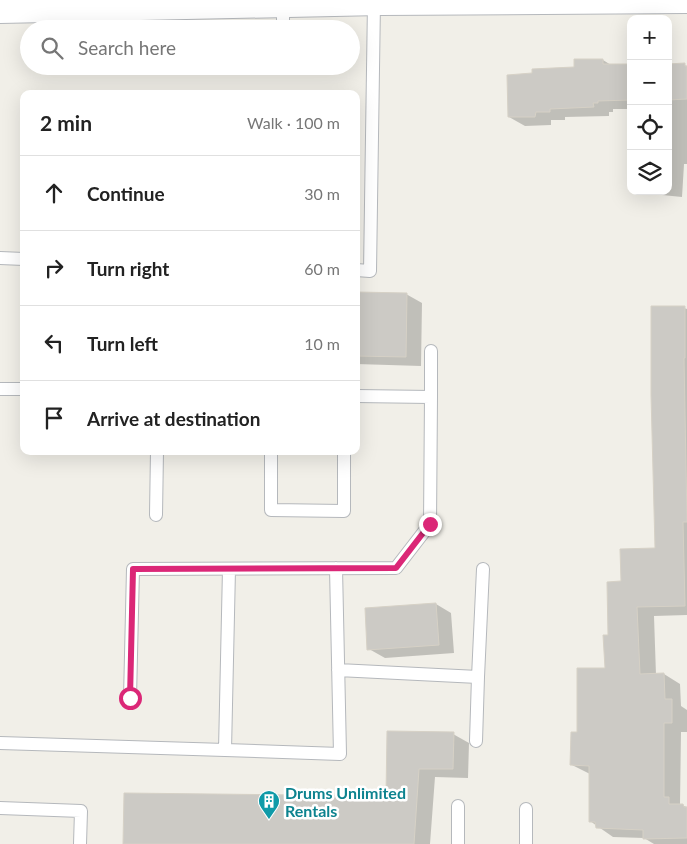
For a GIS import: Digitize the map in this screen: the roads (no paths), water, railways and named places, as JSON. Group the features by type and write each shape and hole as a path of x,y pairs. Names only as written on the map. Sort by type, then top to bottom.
{"street":[{"path":"0,10 111,18 156,3 284,16 378,1 687,0"}],"lane":[{"path":"360,270 370,270 378,1"},
{"path":"0,258 20,259"},
{"path":"130,698 133,569 396,568 430,524 432,351"},
{"path":"0,389 20,389"},
{"path":"360,396 431,397"},
{"path":"156,515 157,455"},
{"path":"271,455 270,510 344,511 344,455"},
{"path":"0,743 340,754 336,568"},
{"path":"225,750 229,569"},
{"path":"476,741 483,569"},
{"path":"338,670 478,677"},
{"path":"458,806 458,844"},
{"path":"0,808 80,811 80,844"},
{"path":"526,809 526,844"}],"place":[{"name":"Drums Unlimited Rentals","path":"269,820"}]}
